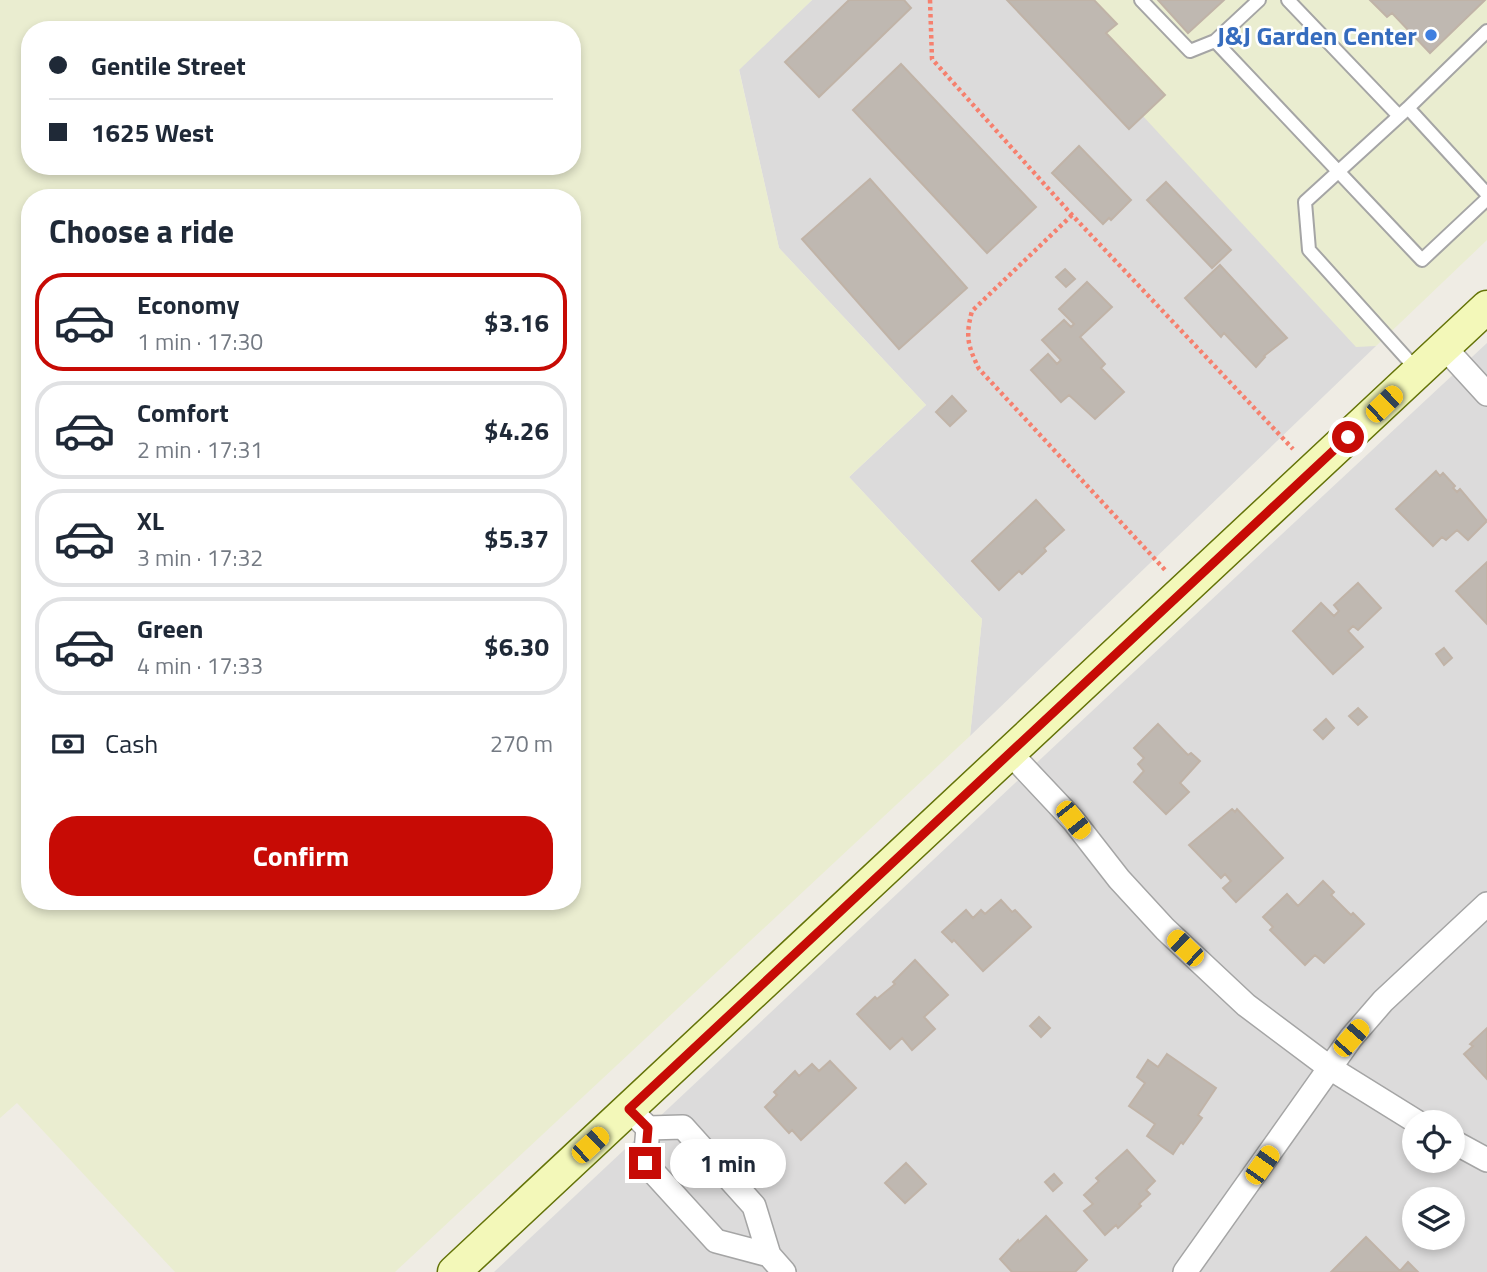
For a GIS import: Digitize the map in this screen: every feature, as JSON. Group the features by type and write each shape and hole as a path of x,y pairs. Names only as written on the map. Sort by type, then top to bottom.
{"main road":[{"path":"454,1272 639,1118 1010,754 1487,307"}],"street":[{"path":"1444,347 1487,394"},
{"path":"1010,754 1073,820 1118,879 1165,929 1245,1005 1329,1068 1402,1113"},
{"path":"1193,1269 1351,1038 1383,1001 1487,904"},
{"path":"639,1118 683,1127 754,1206 777,1264 716,1241 645,1163 639,1118"},
{"path":"1465,1148 1487,1160"}],"lane":[{"path":"1141,0 1190,51 1215,41 1259,0"},
{"path":"1215,41 1422,260 1487,196 1288,0"},
{"path":"1419,371 1309,250 1306,202 1487,31"}],"path":[{"path":"930,0 932,59 1072,215 1313,470"},
{"path":"1072,215 972,311 967,345 979,369 1185,591"}],"shaded area":[{"path":"812,0 1044,0 1376,346 970,736 982,619 849,477 926,405 779,248 739,69"},
{"path":"1487,343 1487,1272 494,1272 1061,740"}],"green space":[{"path":"0,0 812,0 739,70 779,248 926,405 849,477 982,619 970,736 395,1272 175,1272 17,1103 0,1118"},
{"path":"1036,0 1487,0 1487,240 1376,346 1356,347"}],"building":[{"path":"849,0 904,0 911,8 819,97 785,62"},
{"path":"1007,0 1094,0 1117,24 1106,33 1165,95 1129,129"},
{"path":"1158,0 1224,0 1188,33"},
{"name":"J&J Garden Center","path":"1370,0 1485,0 1430,53 1392,13 1387,17"},
{"path":"901,64 1036,207 987,253 853,110"},
{"path":"1079,146 1131,200 1111,220 1109,218 1103,224 1052,173"},
{"path":"870,179 967,288 899,349 802,239"},
{"path":"1166,182 1231,250 1212,268 1147,200"},
{"path":"1220,265 1287,338 1264,356 1256,367 1224,333 1221,337 1185,298"},
{"path":"1065,269 1075,279 1066,287 1056,277"},
{"path":"1087,282 1112,307 1080,337 1105,364 1101,368 1124,392 1095,419 1069,395 1061,402 1031,370 1048,354 1057,364 1061,360 1042,340 1064,320 1071,327 1074,324 1059,309"},
{"path":"952,396 966,411 950,426 936,412"},
{"path":"1436,471 1440,476 1443,473 1457,492 1460,489 1487,521 1468,540 1457,530 1446,540 1442,537 1433,546 1396,509"},
{"path":"1036,500 1064,530 1022,574 1019,571 999,590 972,561"},
{"path":"1487,562 1487,624 1456,591"},
{"path":"1358,583 1381,608 1358,630 1353,626 1348,631 1363,647 1333,674 1293,631 1321,603 1334,616 1339,611 1334,605"},
{"path":"1444,648 1452,658 1444,665 1436,654"},
{"path":"1358,708 1367,717 1358,725 1349,716"},
{"path":"1326,719 1334,728 1323,739 1314,730"},
{"path":"1158,724 1188,755 1191,753 1200,761 1180,783 1189,792 1166,814 1134,782 1144,771 1138,764 1144,758 1134,748"},
{"path":"1232,809 1235,812 1237,809 1283,858 1236,902 1223,888 1231,881 1225,874 1221,878 1189,845"},
{"path":"1323,881 1334,892 1331,895 1364,924 1324,963 1315,955 1305,965 1270,930 1273,927 1263,917 1287,894 1298,906"},
{"path":"1001,900 1031,927 983,971 954,940 952,942 942,932 966,910 973,918 981,910 985,914"},
{"path":"915,960 948,995 924,1017 935,1029 912,1050 902,1038 890,1049 857,1014 875,997 877,999 895,984 893,982"},
{"path":"1039,1017 1050,1028 1041,1037 1030,1026"},
{"path":"1487,1028 1487,1079 1464,1054 1473,1046 1470,1044"},
{"path":"1167,1054 1216,1088 1198,1115 1202,1118 1173,1154 1147,1136 1155,1124 1129,1106 1145,1083 1137,1077 1148,1060 1158,1067"},
{"path":"830,1061 856,1088 801,1140 792,1130 789,1133 765,1107 777,1095 774,1092 795,1071 799,1076 812,1064 819,1071"},
{"path":"1127,1150 1155,1181 1146,1190 1150,1194 1139,1204 1141,1206 1118,1228 1116,1225 1105,1235 1084,1211 1093,1204 1084,1195 1099,1181 1096,1178"},
{"path":"906,1163 926,1184 905,1203 885,1183"},
{"path":"1054,1174 1062,1183 1053,1191 1045,1182"},
{"path":"1046,1216 1087,1260 1075,1272 1012,1272 1000,1259"},
{"path":"1366,1237 1400,1271 1408,1262 1418,1272 1331,1272"}],"place":[{"name":"J&J Garden Center","path":"1431,35"}],"route":[{"path":"645,1163 648,1128 629,1109 1348,437"}]}
